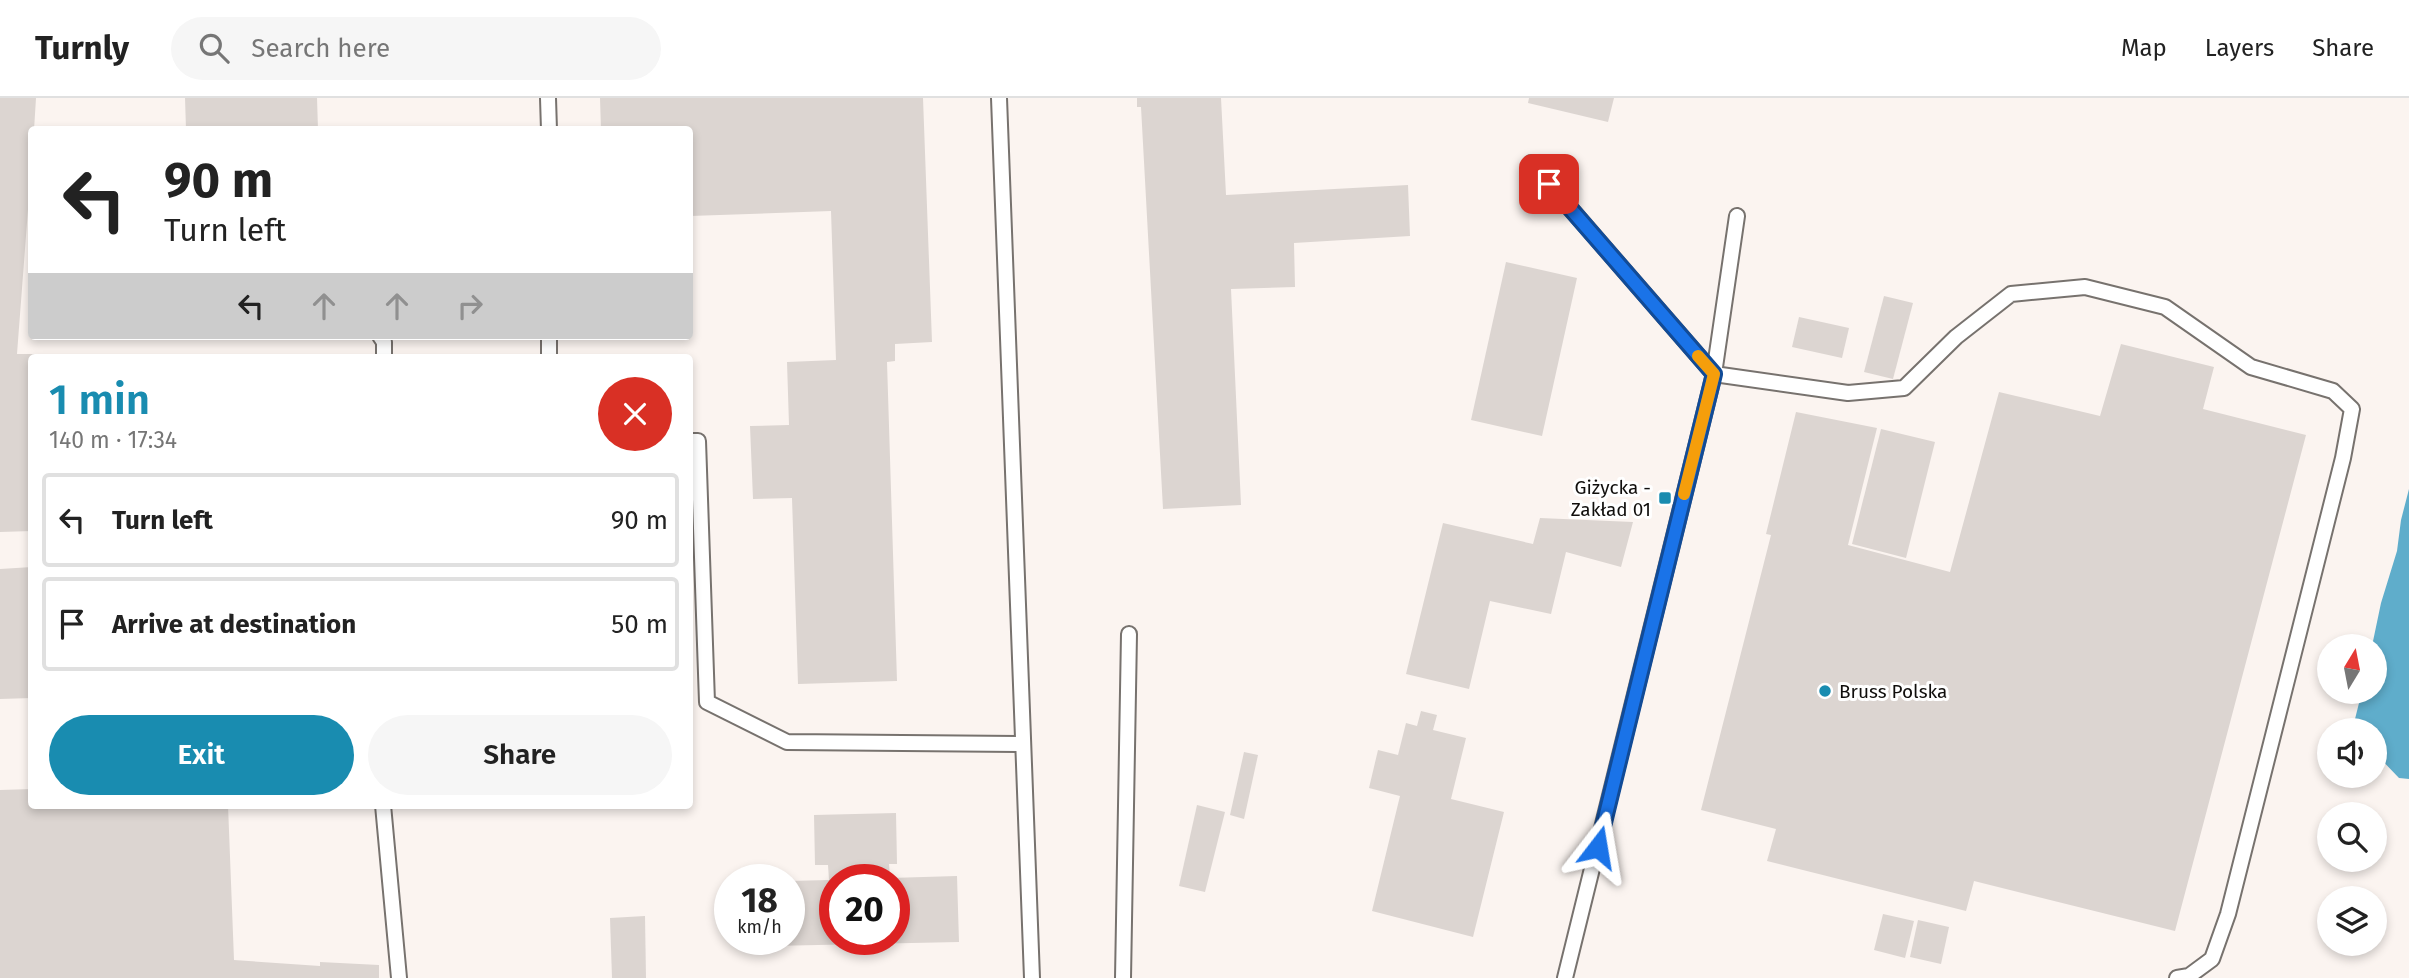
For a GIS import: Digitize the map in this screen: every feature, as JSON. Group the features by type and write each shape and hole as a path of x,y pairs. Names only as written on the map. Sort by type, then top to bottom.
{"lane":[{"path":"548,98 549,126"},
{"path":"999,98 1032,978"},
{"path":"1531,163 1714,374 1848,393 1904,388 1956,337 2011,294 2085,287 2165,307 2251,367 2333,391 2352,409 2343,457 2228,914 2212,958 2189,976 2177,978"},
{"path":"1565,978 1714,374 1737,216"},
{"path":"693,441 698,441 707,702 787,741 1023,744"},
{"path":"1123,978 1129,634"},
{"path":"383,809 399,978"}],"water":[{"path":"2409,489 2409,779 2399,778 2387,766 2387,718 2355,718 2359,704 2387,704 2387,634 2375,634 2397,551"}],"building":[{"path":"0,98 36,98 34,126 28,126 28,210 17,354 28,354 28,531 0,532"},
{"path":"185,98 317,98 318,126 186,126"},
{"path":"600,98 923,98 932,342 895,344 895,361 887,362 897,681 798,684 792,498 753,499 750,426 789,425 787,362 836,360 831,211 693,216 693,126 601,126"},
{"path":"1137,98 1221,98 1226,195 1408,185 1410,236 1294,243 1295,287 1231,289 1241,505 1163,509 1141,107 1137,107"},
{"path":"1529,98 1614,98 1608,122 1528,103"},
{"path":"1506,262 1577,278 1542,436 1471,420"},
{"path":"1884,296 1913,303 1893,379 1864,372"},
{"path":"1799,317 1849,328 1842,358 1792,347"},
{"path":"2121,344 2214,367 2203,409 2306,435 2175,931 1974,881 1966,911 1767,861 1776,829 1701,810 1771,535 1766,534 1796,412 1877,428 1848,545 1950,572 1999,392 2100,416"},
{"path":"1881,429 1935,442 1906,558 1852,544"},
{"path":"1540,518 1633,522 1621,567 1566,552 1551,614 1490,601 1469,689 1406,674 1443,523 1533,544"},
{"path":"28,567 28,698 0,699 0,569"},
{"path":"1421,711 1437,715 1433,730 1466,738 1451,799 1504,812 1473,937 1372,911 1400,796 1369,788 1378,750 1398,755 1406,723 1417,726"},
{"path":"1244,752 1258,755 1244,819 1230,815"},
{"path":"28,789 28,809 228,809 234,960 320,966 320,962 379,965 379,978 0,978 0,790"},
{"path":"1197,805 1225,812 1205,892 1179,886"},
{"path":"896,813 897,864 815,865 814,815"},
{"path":"957,876 959,942 910,943 910,877"},
{"path":"819,880 819,945 805,945 805,881"},
{"path":"1883,914 1914,921 1905,958 1874,950"},
{"path":"645,916 646,978 612,978 610,918"},
{"path":"1918,920 1949,927 1941,964 1910,957"}],"slow traffic":[{"path":"1684,494 1714,374 1698,356"}],"place":[{"name":"Giżycka - Zakład 01","path":"1665,498"},
{"name":"Bruss Polska","path":"1825,691"}],"route":[{"path":"1549,184 1714,374 1598,847"}]}
